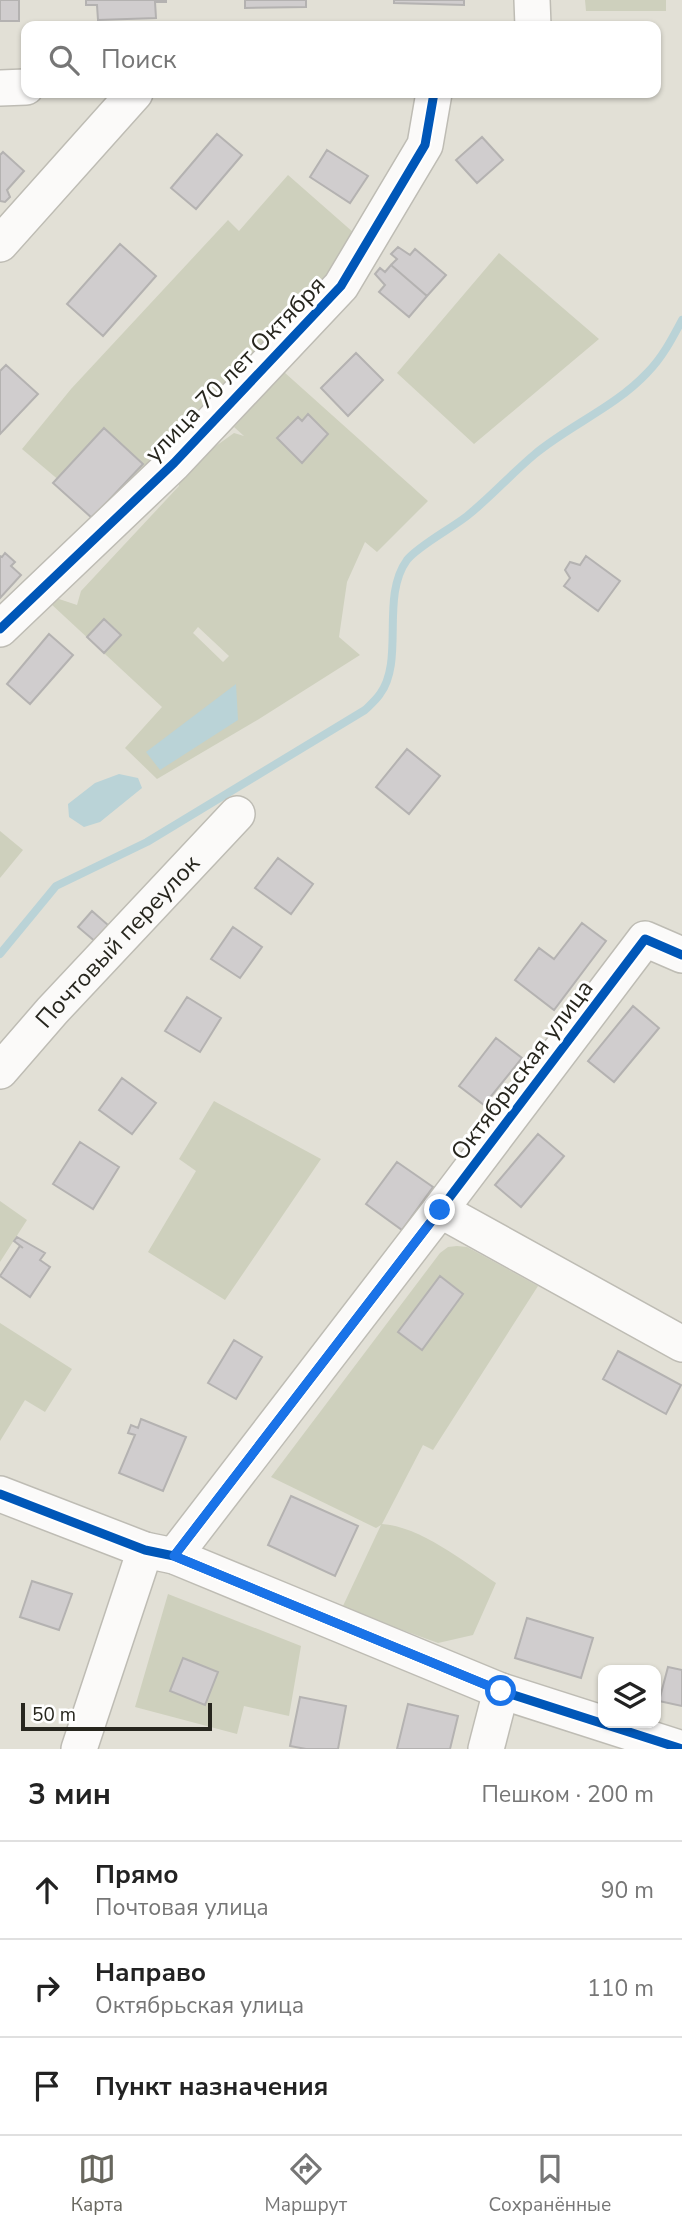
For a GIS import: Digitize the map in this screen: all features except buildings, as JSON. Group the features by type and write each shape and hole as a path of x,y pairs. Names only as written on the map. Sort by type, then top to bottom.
{"street":[{"path":"532,0 533,21"},
{"path":"0,88 21,87"},
{"path":"0,244 131,98"},
{"name":"улица 70 лет Октября","path":"0,629 174,463 341,286 425,145 433,98"},
{"name":"Почтовый переулок","path":"0,1071 52,1011 237,814"},
{"name":"Октябрьская улица","path":"79,1749 160,1553 440,1210 645,939 682,955"},
{"path":"440,1210 682,1343"},
{"path":"0,1494 160,1553 501,1691 682,1749"},
{"path":"486,1749 501,1691"}],"green space":[{"path":"585,0 666,0 666,11 586,11"},
{"path":"288,175 354,233 325,282 106,520 22,449 71,389 228,220 239,231"},
{"path":"499,253 599,339 474,444 397,373"},
{"path":"284,372 428,501 377,552 365,542 347,582 339,637 360,655 157,779 125,748 162,707 50,603 59,599 77,605 81,591 179,486 181,471 234,433 244,436 234,427","holes":["198,627 229,656 223,662 193,633"]},
{"path":"0,831 23,850 0,878"},
{"path":"214,1101 321,1159 225,1300 148,1252 196,1171 179,1159"},
{"path":"0,1201 27,1220 0,1262"},
{"path":"448,1247 467,1247 538,1286 433,1450 423,1445 382,1524 396,1526 426,1538 496,1583 473,1635 438,1643 342,1608 381,1525 376,1528 271,1477 440,1253"},
{"path":"0,1323 72,1369 45,1412 25,1400 0,1441"},
{"path":"168,1594 301,1646 289,1716 244,1706 237,1734 135,1707"}],"water":[{"path":"236,684 238,720 160,770 146,752"},
{"path":"119,774 138,778 142,788 100,822 84,827 69,817 68,804 95,783"}],"waterway":[{"path":"0,954 56,886 147,842 365,710 378,696 387,680 391,664 395,592 399,575 407,560 476,509 535,454 634,385 657,361 682,320"}],"cycle path":[{"path":"0,629 174,463 341,286 425,145 433,98"},
{"path":"174,1556 645,939 682,955"},
{"path":"0,1494 145,1550 174,1556 501,1691 682,1749"}],"route":[{"path":"440,1210 174,1556 501,1691"}]}
